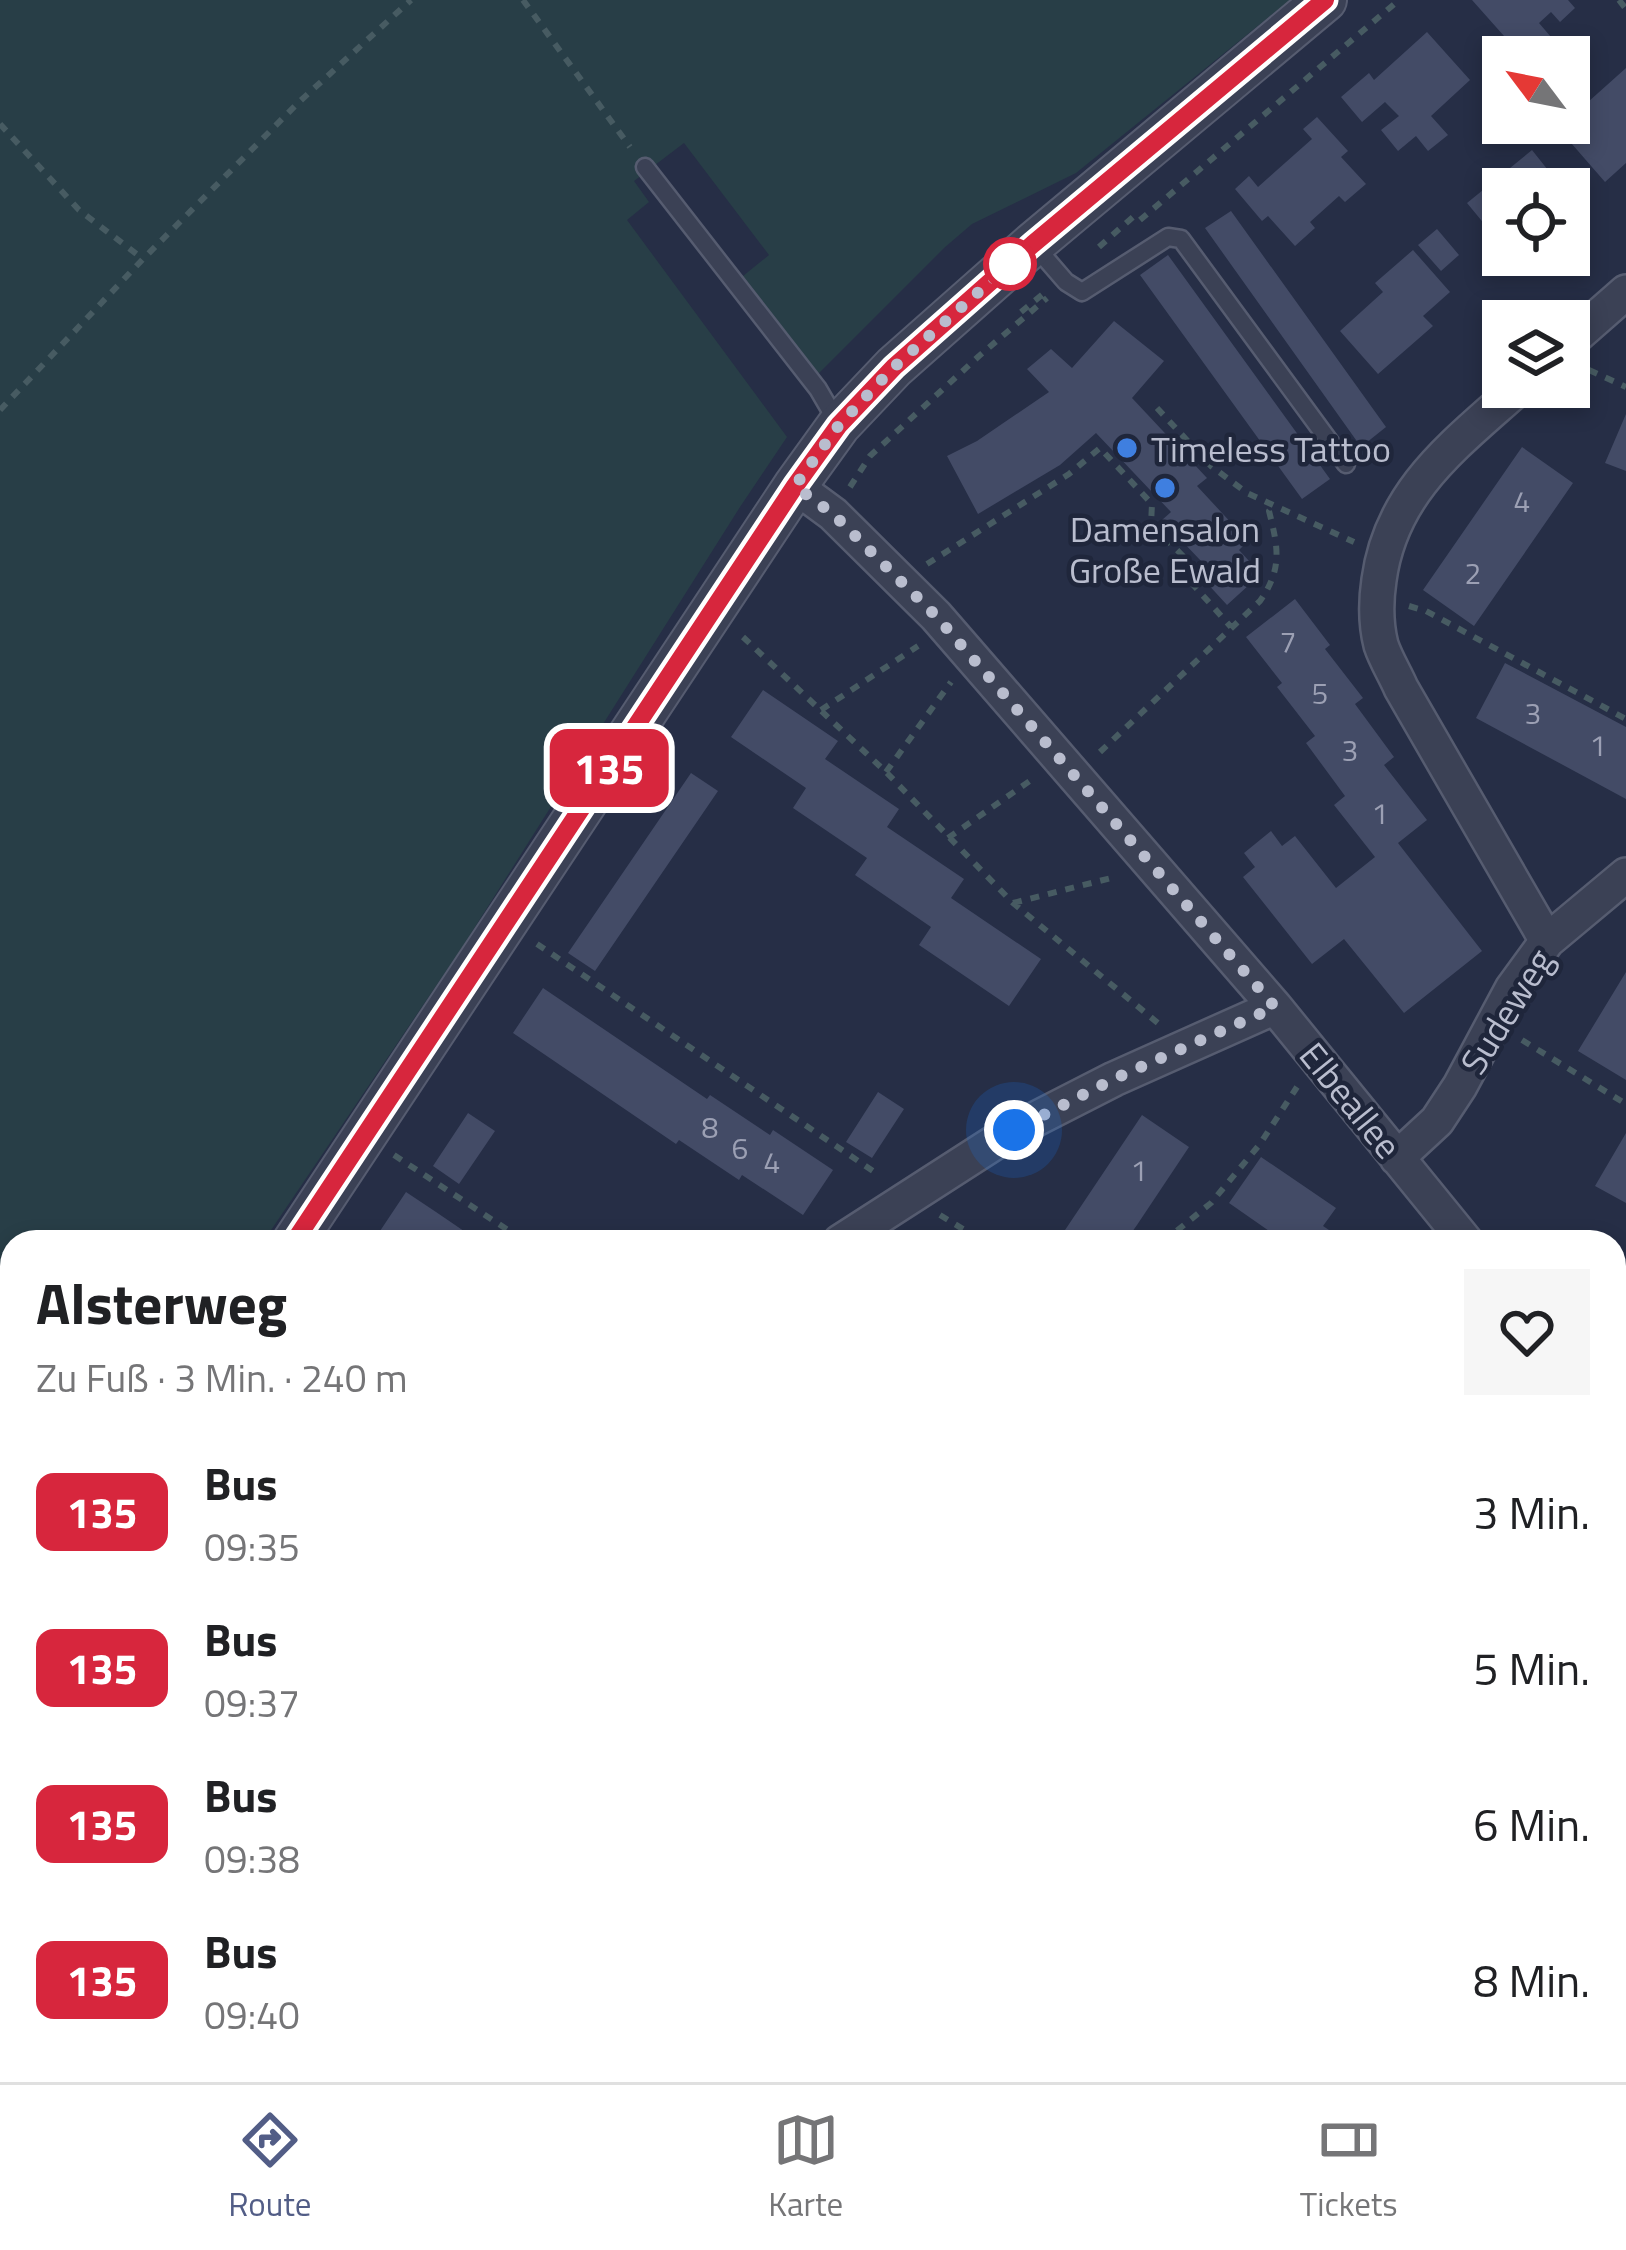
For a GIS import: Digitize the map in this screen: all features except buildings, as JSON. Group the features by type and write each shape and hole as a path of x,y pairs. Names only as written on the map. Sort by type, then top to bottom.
{"street":[{"path":"302,1230 839,425 894,367 1033,244 1325,0"},
{"path":"1590,340 1626,292"},
{"path":"1496,408 1432,466 1402,506 1383,550 1376,598 1381,644 1401,688 1547,941"},
{"name":"Elbeallee","path":"795,486 833,514 936,616 1275,1007 1456,1230"},
{"name":"Sudeweg","path":"1397,1158 1437,1121 1512,989 1547,941 1626,875"},
{"path":"859,1230 1035,1118 1275,1007"}],"lane":[{"path":"645,167 818,389 839,425"},
{"path":"1033,244 1066,282 1082,292 1168,237 1180,239 1346,464"}],"path":[{"path":"0,410 299,102 411,0"},
{"path":"523,0 645,167"},
{"path":"1619,0 1626,8"},
{"path":"0,124 79,210 143,259"},
{"path":"1590,364 1626,387"},
{"path":"1157,408 1211,466 1247,493 1348,541 1383,550"},
{"path":"924,566 1069,474 1100,448 1152,505 1151,524 1183,556 1189,580 1232,627"},
{"path":"1093,758 1272,585 1279,550 1269,511 1274,506"},
{"path":"1376,598 1426,611 1626,719"},
{"path":"741,634 886,772 1013,903 1186,1048"},
{"path":"821,710 924,641"},
{"path":"886,772 955,677"},
{"path":"948,838 1039,775"},
{"path":"1013,903 1124,874"},
{"path":"534,942 965,1230"},
{"path":"1493,1022 1626,1104"},
{"path":"1178,1230 1211,1203 1303,1082"},
{"path":"391,1153 508,1230"}],"shaded area":[{"path":"0,0 1290,0 1076,173 972,224 818,374 743,276 769,255 684,143 634,181 649,202 627,220 787,437 463,946 271,1230 0,1230"}],"bus line":[{"name":"135","path":"302,1230 839,425 894,367 1033,244 1325,0"}],"place":[{"name":"Timeless Tattoo","path":"1127,448"},
{"name":"Damensalon Große Ewald","path":"1165,488"}],"route":[{"path":"1010,264 894,367 839,425 795,486 833,514 936,616 1275,1007 1014,1130"}]}
